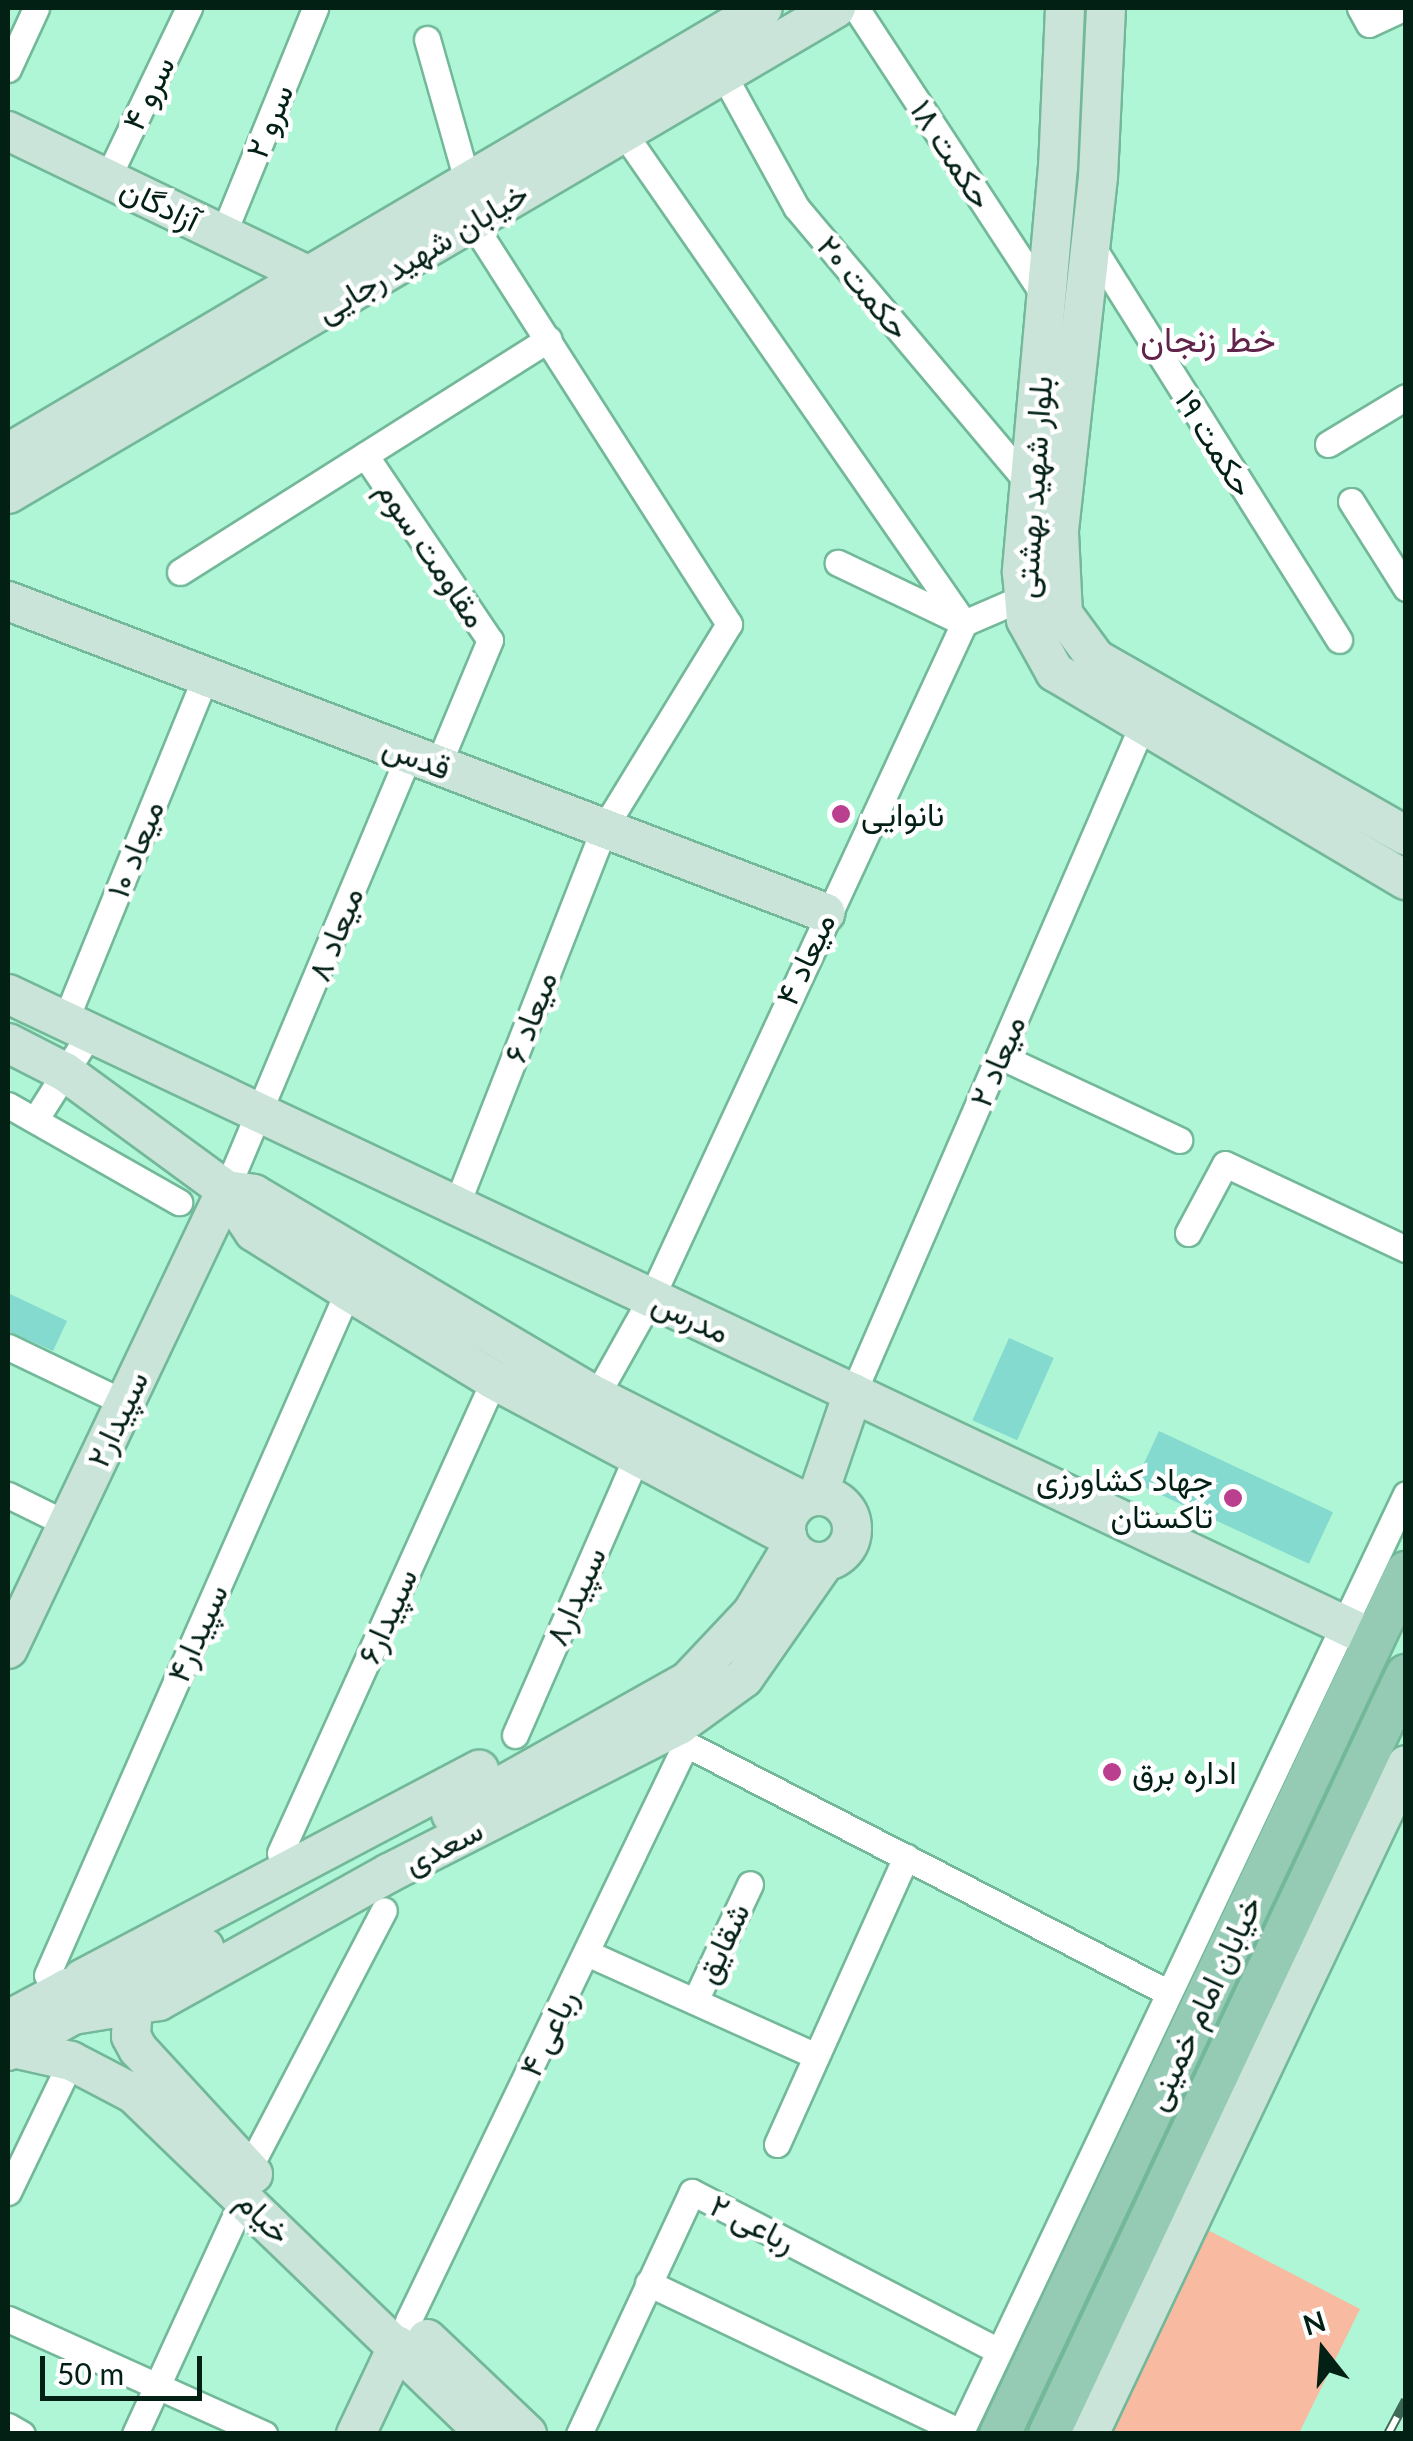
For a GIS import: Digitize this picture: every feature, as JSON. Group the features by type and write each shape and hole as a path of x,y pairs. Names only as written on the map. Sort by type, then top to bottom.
{"main road":[{"name":"خیابان امام خمینی","path":"1000,2434 1406,1572"},
{"name":"خیابان امام خمینی","path":"1049,2434 1406,1676"}],"street":[{"path":"8,70 36,8"},
{"name":"سرو ۴","path":"107,178 188,8"},
{"name":"سرو ۲","path":"223,234 315,8"},
{"name":"خیابان شهید رجایی","path":"8,494 320,292 467,180 763,8"},
{"name":"خیابان شهید رجایی","path":"8,453 320,292 473,223 836,8"},
{"name":"حکمت ۱۸","path":"856,8 1048,301"},
{"name":"بلوار شهید بهشتی","path":"1065,8 1058,166 1022,598 1034,640 1056,672 1142,728 1406,880"},
{"name":"بلوار شهید بهشتی","path":"1106,8 1092,246 1059,533 1058,592 1068,628 1096,659 1406,836"},
{"path":"1360,8 1369,24 1404,8"},
{"path":"426,39 467,180"},
{"name":"حکمت ۲۰","path":"723,74 796,207 1029,484"},
{"name":"آزادگان","path":"8,131 223,234 320,292"},
{"path":"623,132 964,623"},
{"path":"1058,166 1098,177"},
{"path":"180,572 549,339 473,223"},
{"name":"حکمت ۱۹","path":"1092,246 1339,640"},
{"name":"میعاد ۶","path":"456,1206 604,828 729,624 549,339"},
{"path":"1328,444 1406,397"},
{"name":"مقاومت سوم","path":"365,455 490,640 424,760"},
{"path":"1351,501 1406,588"},
{"path":"838,564 964,623 1022,598"},
{"name":"قدس","path":"10,608 206,676 826,913"},
{"name":"میعاد ۴","path":"596,1396 651,1298 826,913 964,623"},
{"name":"میعاد ۱۰","path":"35,1120 65,1072 77,1027 206,676"},
{"name":"میعاد ۲","path":"854,1393 1142,728"},
{"name":"میعاد ۸","path":"226,1190 424,760"},
{"name":"مدرس","path":"8,994 1374,1638"},
{"path":"8,1043 65,1072 226,1190 254,1232 348,1291 494,1380 801,1549 843,1554 853,1536 844,1508 809,1498 596,1396 254,1194 226,1190"},
{"path":"1000,1056 1179,1140"},
{"path":"8,1104 178,1202"},
{"path":"1188,1234 1225,1164 1406,1249"},
{"name":"سپیدار۲","path":"12,1629 68,1524 226,1190"},
{"name":"سپیدار۴","path":"57,1982 348,1291"},
{"path":"8,1347 125,1403"},
{"name":"سپیدار۶","path":"280,1853 494,1380"},
{"path":"801,1549 789,1513 809,1498 854,1393"},
{"name":"سپیدار۸","path":"515,1734 636,1458"},
{"path":"8,1495 68,1524"},
{"path":"648,2283 960,2433 1167,1992 1374,1638 1404,1499"},
{"name":"سعدی","path":"9,2040 57,1982 163,1970 656,1702 727,1647 801,1549"},
{"name":"سعدی","path":"9,2040 73,2014 160,2001 702,1710 744,1678 801,1549"},
{"name":"رباعی ۴","path":"403,2333 686,1744 906,1857"},
{"path":"1089,2434 1406,1765"},
{"path":"777,2144 906,1857 1167,1992"},
{"name":"شقایق","path":"695,2002 750,1884"},
{"path":"135,2434 246,2183 384,1910"},
{"path":"587,1952 816,2056"},
{"path":"134,2006 131,2036 136,2075"},
{"name":"خیام","path":"9,2040 71,2061 136,2075 403,2333 527,2434"},
{"path":"8,2192 71,2061"},
{"name":"رباعی ۲","path":"579,2434 692,2192 997,2350"},
{"path":"8,2319 264,2434"},
{"path":"356,2434 403,2333"},
{"name":"خیام","path":"403,2333 486,2434"},
{"path":"8,2426 22,2434"}],"shaded area":[{"path":"1204,2228 1360,2309 1299,2433 1104,2434"}],"building":[{"path":"8,1293 67,1321 53,1351 8,1331"},
{"path":"1009,1338 1054,1358 1017,1440 972,1420"},
{"name":"جهاد کشاورزی تاکستان","path":"1159,1431 1333,1512 1309,1564 1135,1483"}],"railway":[{"path":"1388,2434 1406,2400"}],"place":[{"name":"نانوایی","path":"841,814"},
{"name":"جهاد کشاورزی تاکستان","path":"1233,1498"},
{"name":"اداره برق","path":"1112,1772"}],"district":[{"name":"خط زنجان","path":"1208,338"}]}
